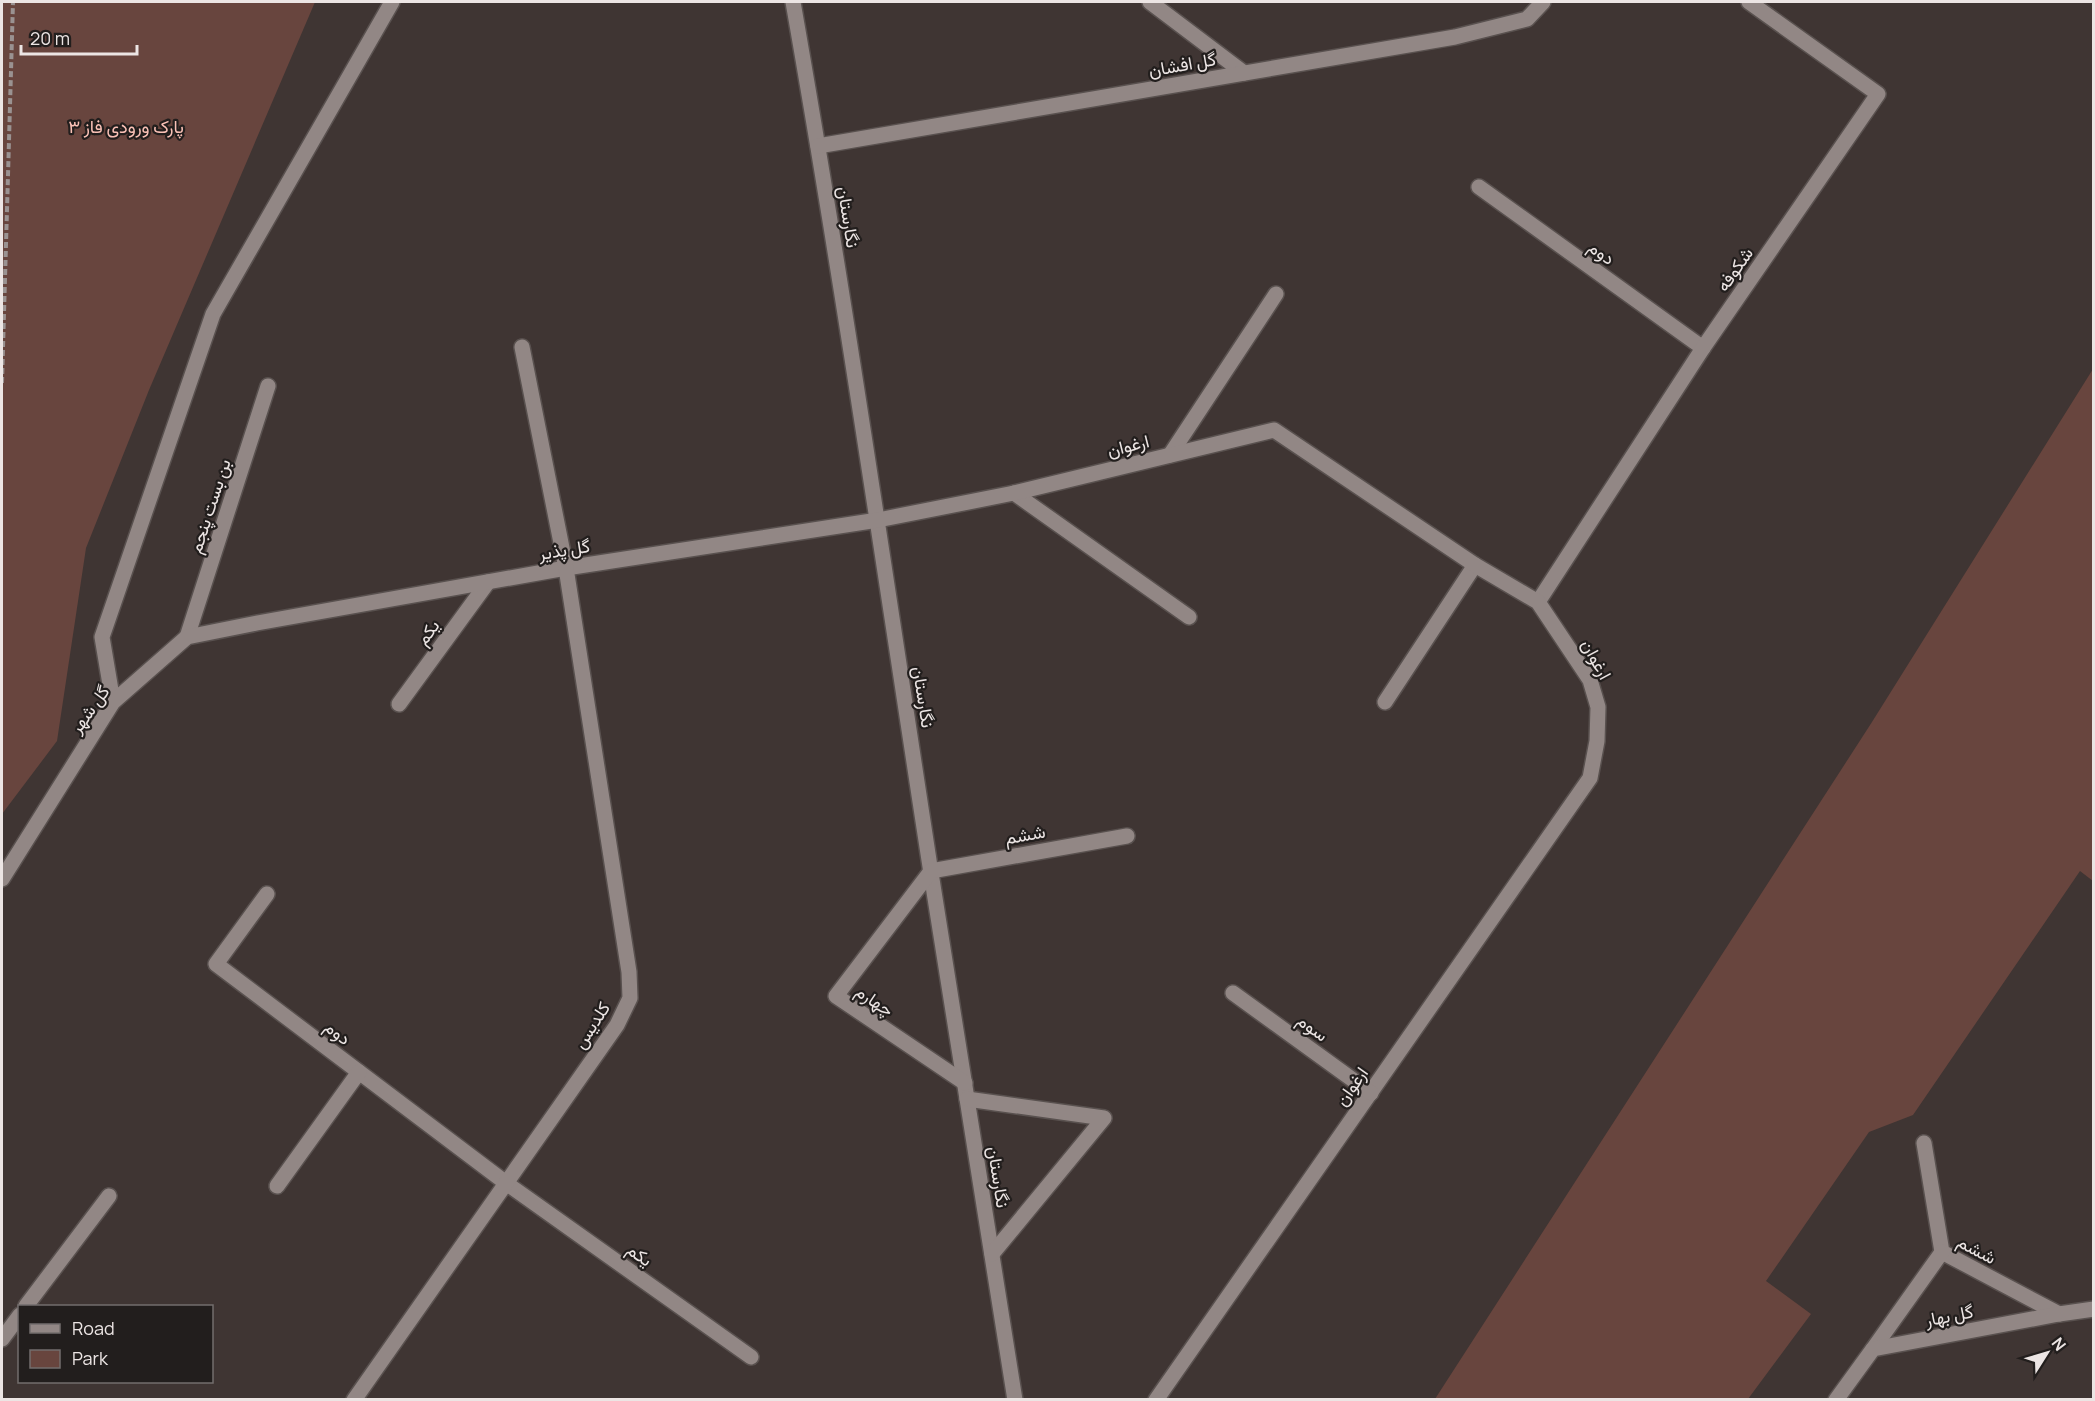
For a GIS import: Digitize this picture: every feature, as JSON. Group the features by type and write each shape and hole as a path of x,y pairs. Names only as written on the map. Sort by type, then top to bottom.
{"street":[{"path":"113,702 102,637 213,314 392,2"},
{"name":"نگارستان","path":"793,2 878,520 1015,1400"},
{"path":"1150,2 1244,73"},
{"name":"گل افشان","path":"818,146 1466,34 1527,19 1543,2"},
{"name":"شکوفه","path":"1539,602 1703,348 1878,94 1749,2"},
{"name":"دوم","path":"1479,186 1703,348"},
{"path":"1170,455 1276,294"},
{"name":"کلدیس","path":"354,1400 617,1025 630,998 629,972 566,568 522,347"},
{"name":"بن بست پنجم","path":"187,637 268,386"},
{"name":"ارغوان","path":"878,520 1014,493 1274,430 1475,565 1539,602 1590,680 1598,707 1597,741 1590,778 1156,1400"},
{"path":"1014,493 1189,617"},
{"name":"گل پذیر","path":"257,622 566,568 878,520"},
{"path":"1385,702 1475,565"},
{"name":"یکم","path":"399,705 488,582"},
{"name":"گل شهر","path":"2,879 113,702 187,637 257,622"},
{"name":"ششم","path":"931,871 1126,836"},
{"name":"چهارم","path":"931,871 836,996 965,1083"},
{"name":"دوم","path":"267,894 216,964 506,1183"},
{"name":"سوم","path":"1233,993 1371,1093"},
{"path":"277,1186 359,1072"},
{"path":"967,1099 1104,1118 992,1254"},
{"name":"ششم","path":"1924,1143 1942,1252 2059,1314"},
{"name":"یکم","path":"506,1183 751,1358"},
{"path":"27,1305 109,1196"},
{"path":"1836,1400 1942,1252"},
{"name":"گل بهار","path":"1873,1349 2094,1309"},
{"path":"2,1339 18,1318"}],"path":[{"path":"2,383 13,2"}],"green space":[{"name":"پارک ورودی فاز ۳","path":"2,2 315,2 149,390 86,548 57,741 2,814"},
{"path":"2093,369 2093,881 2080,871 1913,1115 1869,1132 1766,1281 1811,1314 1748,1399 1435,1399 1872,722"}]}
